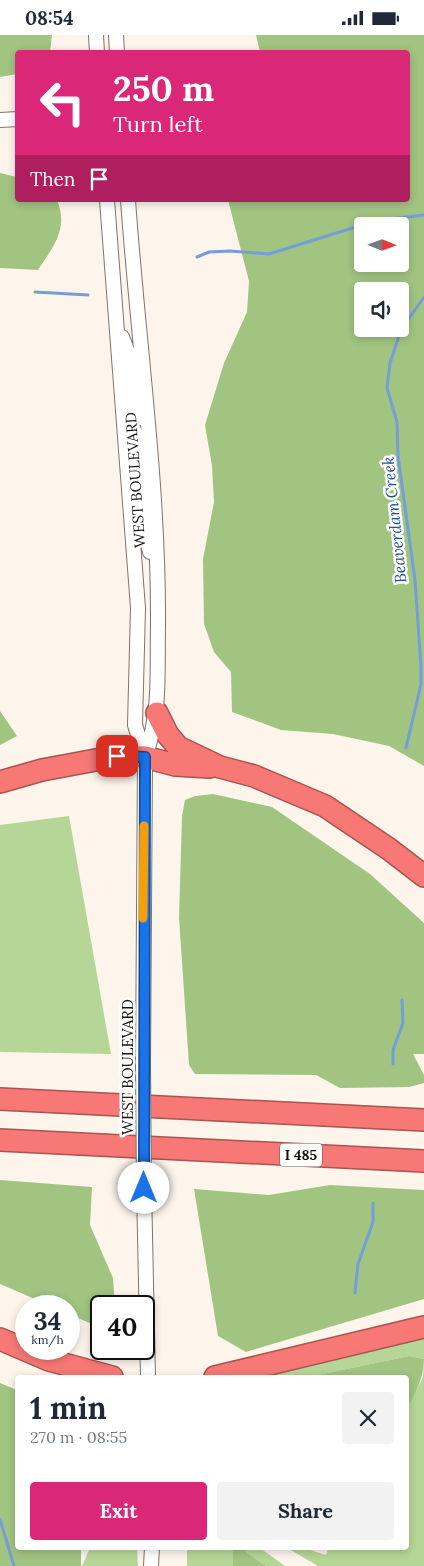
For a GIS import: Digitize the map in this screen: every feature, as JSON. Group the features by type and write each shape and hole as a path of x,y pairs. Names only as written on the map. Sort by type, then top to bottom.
{"highway":[{"path":"157,713 168,735 178,747 220,767 254,776 325,806 389,849 424,876"},
{"path":"0,782 81,762 117,756 145,757 175,765 220,767"},
{"path":"0,1099 424,1120"},
{"name":"I 485","path":"0,1141 424,1161"},
{"path":"224,1375 424,1327"},
{"path":"0,1339 49,1360 105,1375"}],"street":[{"path":"96,35 97,50"},
{"path":"116,35 117,50"},
{"path":"0,120 15,119"},
{"name":"WEST BOULEVARD","path":"107,202 138,608 135,725 145,757"},
{"name":"WEST BOULEVARD","path":"128,202 134,293 148,421 158,582 157,713 145,757 143,1065 148,1375"},
{"path":"116,319 129,355 134,408 138,415 148,421"},
{"path":"124,420 132,425 138,441 145,533 158,582"},
{"path":"152,1550 152,1566"}],"green space":[{"path":"0,35 52,35 50,50 15,50 15,74 0,77"},
{"path":"256,35 424,35 424,766 389,746 333,734 281,730 232,712 231,672 214,652 204,624 203,559 214,502 212,466 205,425 224,363 247,312 249,281 229,202 410,202 410,50 260,50"},
{"path":"0,173 15,177 15,202 58,202 61,220 58,237 38,270 0,268"},
{"path":"0,711 17,736 0,745"},
{"path":"213,794 272,807 370,874 424,923 424,1054 413,1054 424,1075 424,1083 409,1087 340,1088 316,1075 195,1074 189,1065 179,918 182,816 185,800 195,796"},
{"path":"69,816 111,1054 0,1052 0,825"},
{"path":"0,1180 92,1187 90,1225 113,1278 114,1295 90,1295 90,1323 80,1319 80,1295 26,1295 0,1284"},
{"path":"330,1185 424,1190 424,1299 246,1352 218,1336 194,1189 269,1195"},
{"path":"424,1338 424,1359 409,1356 318,1375 272,1375"},
{"path":"409,1356 424,1359 421,1379 409,1405 409,1375 318,1375"},
{"path":"424,1363 424,1566 318,1566 290,1550 310,1550 326,1555 327,1550 409,1550 409,1405 423,1377"},
{"path":"0,1383 15,1389 15,1550 81,1550 81,1566 0,1566"},
{"path":"89,1550 137,1550 138,1566 82,1566"},
{"path":"187,1550 233,1550 233,1566 187,1566"},
{"path":"233,1550 244,1550 266,1566 233,1566"},
{"path":"244,1550 263,1550 285,1566 266,1566"}],"waterway":[{"path":"197,257 209,252 230,251 269,254 375,221 424,215"},
{"path":"35,292 88,295"},
{"name":"Beaverdam Creek","path":"406,748 421,684 421,667 415,580 398,456 397,422 387,388 390,363 401,330 424,297"},
{"name":"Beaverdam Creek","path":"393,1064 393,1050 403,1023 402,1000"},
{"name":"Beaverdam Creek","path":"355,1293 358,1264 373,1222 373,1203"},
{"path":"0,1519 14,1566"}],"slow traffic":[{"path":"143,918 144,826"}],"route":[{"path":"117,756 145,757 144,1188"}]}
